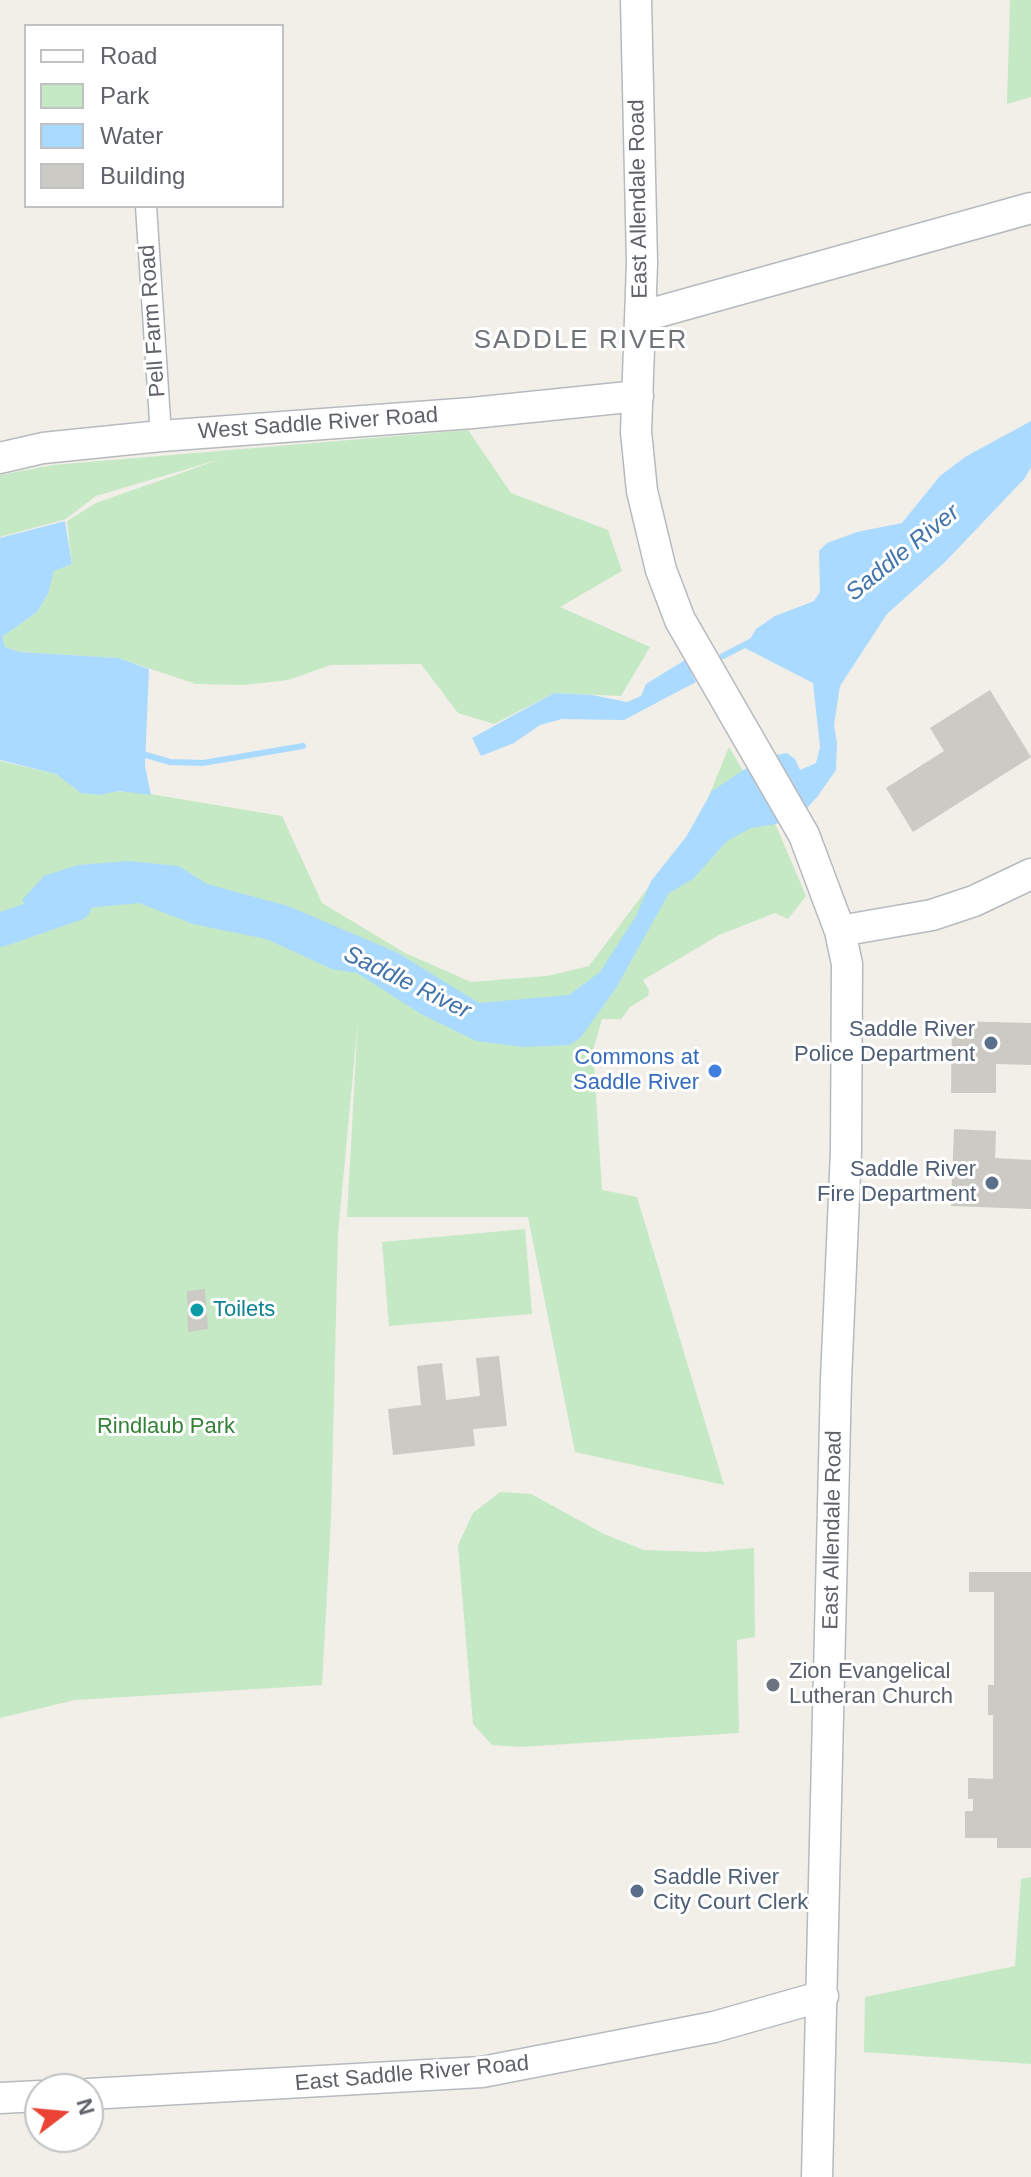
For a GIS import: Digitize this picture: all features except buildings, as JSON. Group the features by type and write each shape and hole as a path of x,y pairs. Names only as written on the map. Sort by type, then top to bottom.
{"main road":[{"name":"East Allendale Road","path":"636,0 640,317 636,432 642,491 670,597 709,676 795,817 840,931 848,979 846,1151 836,1380 817,2177"},
{"path":"640,317 1031,208"},
{"name":"West Saddle River Road","path":"0,458 43,448 161,436 472,413 638,396"},
{"path":"840,931 952,909 1031,874"},
{"name":"East Saddle River Road","path":"104,2093 482,2072 714,2027 823,1996"},
{"path":"0,2098 24,2097"}],"street":[{"name":"Pell Farm Road","path":"146,208 161,436"}],"green space":[{"path":"1010,0 1031,0 1031,97 1007,104"},
{"path":"468,430 511,493 608,530 622,571 560,607 650,647 621,696 554,693 494,724 458,713 421,664 331,665 288,680 244,685 196,684 118,658 20,652 5,647 2,637 37,612 48,594 54,571 72,564 67,521 96,503 221,459 96,496 66,519 0,537 0,475 53,465"},
{"name":"Rindlaub Park","path":"729,747 777,828 806,896 788,919 775,913 719,935 643,980 649,990 648,996 630,1007 621,1019 602,1019 593,1050 602,1190 637,1197 724,1485 575,1452 528,1217 347,1217 358,1020 338,1234 331,1519 322,1685 75,1700 0,1718 0,761 56,774 82,793 99,795 116,791 150,794 282,816 322,903 405,953 471,982 547,976 589,966 699,820"},
{"path":"525,1229 532,1314 389,1326 382,1242"},
{"path":"500,1492 531,1494 604,1534 644,1550 706,1552 754,1548 755,1637 737,1640 739,1733 520,1747 492,1745 473,1724 458,1545 473,1513"},
{"path":"1031,1877 1031,2064 864,2052 865,1997 1015,1966 1021,1879"}],"water":[{"path":"1031,421 1031,467 1025,478 946,561 887,614 840,686 834,725 836,770 817,797 807,808 776,824 751,828 727,841 693,879 669,893 616,988 581,1037 570,1045 523,1047 476,1041 421,1014 357,973 332,969 266,939 193,924 139,903 88,908 37,926 22,900 44,876 78,865 128,861 179,866 207,884 288,906 398,953 479,1003 569,995 600,972 636,916 651,881 686,837 712,791 763,757 787,753 795,759 800,770 816,763 820,747 813,683 745,648 756,629 775,616 814,601 820,592 819,551 827,543 857,532 902,523 940,476 965,457"},
{"path":"65,521 72,564 54,571 48,594 37,612 2,637 5,647 20,652 118,658 149,669 145,766 151,795 119,791 99,795 81,793 56,774 0,760 0,538"},
{"path":"685,660 696,682 624,720 562,719 540,725 514,743 481,756 472,738 554,693 592,695 627,702 641,696 646,684"}],"waterway":[{"path":"723,656 752,641"},
{"path":"146,755 170,762 203,763 303,746"},
{"name":"Saddle River","path":"0,930 75,904"}],"place":[{"name":"Saddle River Police Department","path":"991,1043"},
{"name":"Commons at Saddle River","path":"715,1071"},
{"name":"Saddle River Fire Department","path":"992,1183"},
{"name":"Toilets","path":"197,1310"},
{"name":"Zion Evangelical Lutheran Church","path":"773,1685"},
{"name":"Saddle River City Court Clerk","path":"637,1891"}],"district":[{"name":"SADDLE RIVER","path":"581,341"}]}
